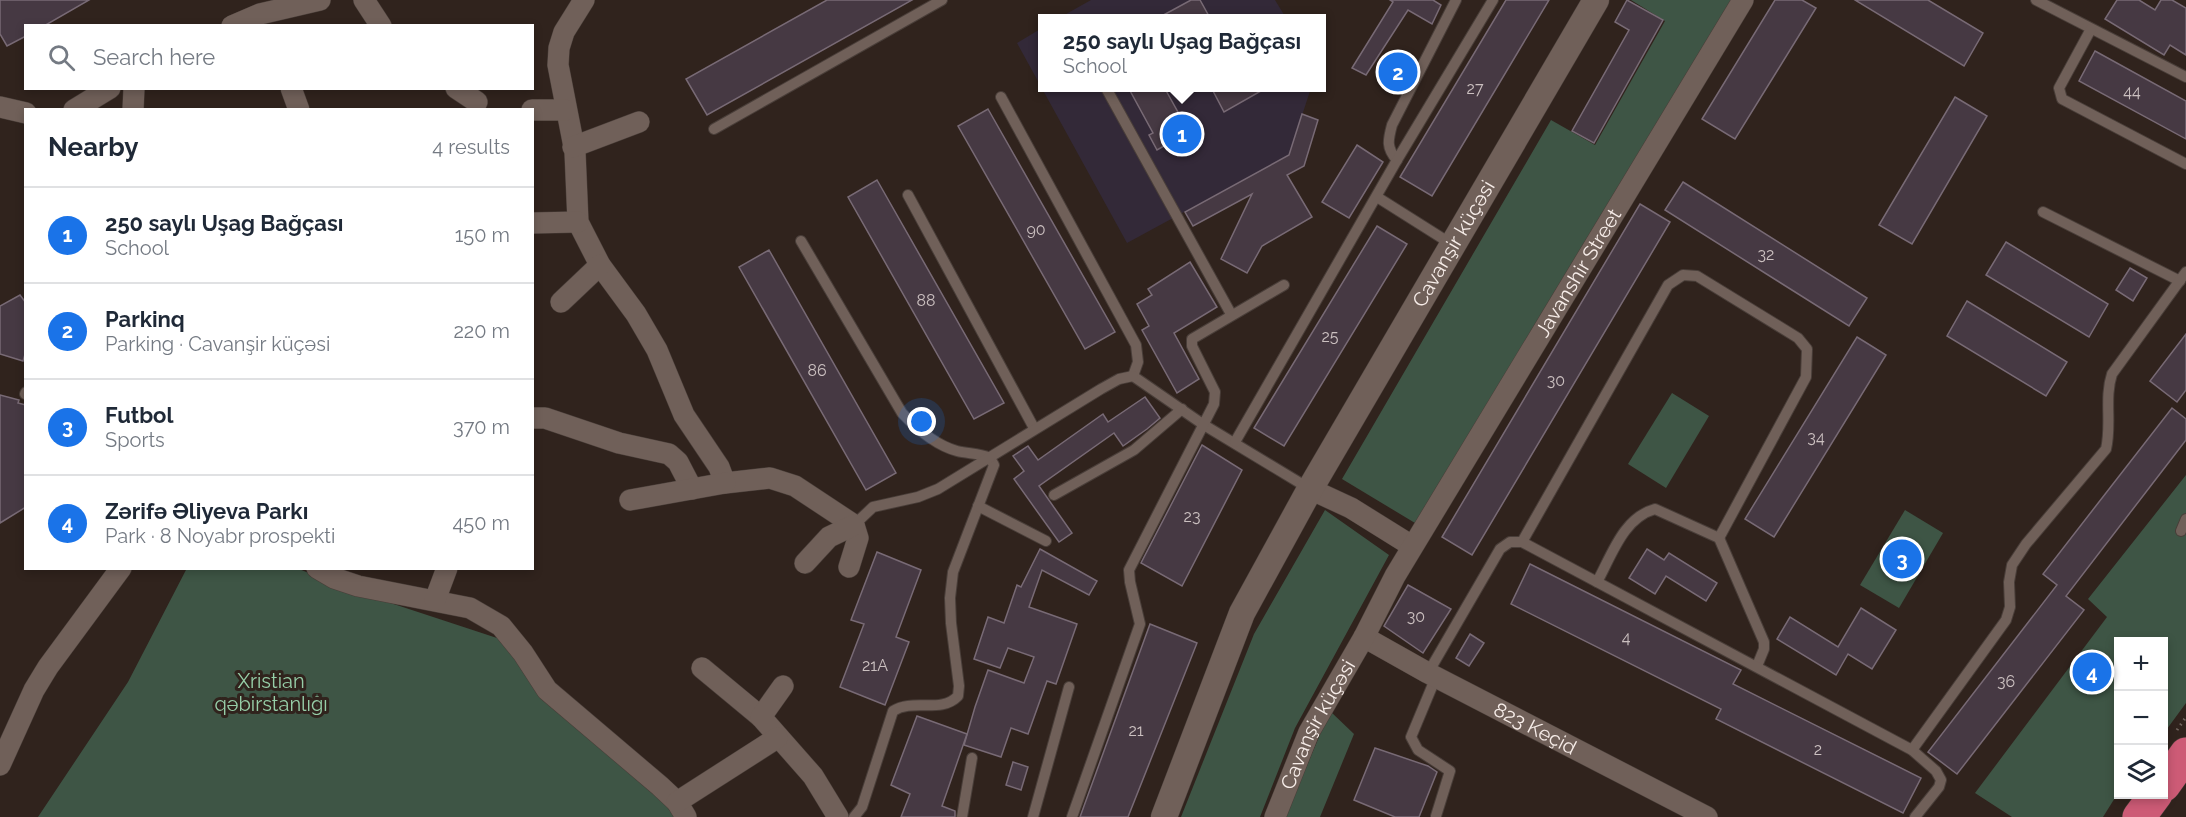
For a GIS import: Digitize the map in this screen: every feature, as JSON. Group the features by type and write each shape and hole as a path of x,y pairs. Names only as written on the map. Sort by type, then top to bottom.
{"highway":[{"path":"2168,777 2186,754"},
{"path":"2139,817 2153,799"}],"street":[{"path":"242,24 262,20 320,0"},
{"path":"364,0 380,24"},
{"path":"584,0 564,32 559,48 558,65 573,147 578,222 600,265 636,314 657,350 684,414 719,467 725,483"},
{"name":"Cavanşir küçəsi","path":"1164,817 1242,613 1310,489 1596,0"},
{"name":"Javanshir Street","path":"1412,546 1743,0"},
{"path":"77,108 107,90"},
{"path":"133,108 134,90"},
{"path":"292,90 298,108"},
{"path":"459,90 477,102"},
{"path":"0,106 24,112"},
{"path":"534,110 566,110"},
{"path":"573,147 639,122"},
{"path":"534,223 578,222"},
{"path":"561,302 600,265"},
{"path":"534,418 545,418 619,443 669,454 678,462 692,489"},
{"path":"630,500 725,483 770,478 795,486 854,525 858,538 849,567"},
{"path":"1310,489 1351,508 1412,546"},
{"path":"805,563 829,537 854,525"},
{"name":"Cavanşir küçəsi","path":"1275,817 1309,732 1412,546"},
{"path":"0,765 34,690 48,667 120,570"},
{"path":"322,570 358,586 470,608 501,626 548,690 681,810 777,738"},
{"path":"435,600 446,570"},
{"name":"823 Keçid","path":"1364,636 1432,675 1707,817"},
{"path":"702,668 761,717 777,738 813,776 838,817"},
{"path":"761,717 783,686"}],"lane":[{"path":"714,129 942,0"},
{"path":"1397,160 1389,151 1388,141 1392,125 1456,0"},
{"path":"1235,442 1397,160 1493,0"},
{"path":"2036,0 2186,77"},
{"path":"2091,29 2059,88 2061,99 2186,164"},
{"path":"1109,92 1231,314"},
{"path":"1000,97 1136,345 1138,362 1133,376"},
{"path":"908,195 1034,428"},
{"path":"1377,197 1453,245"},
{"path":"1912,750 2006,620 2010,607 2009,582 2012,565 2026,544 2106,449 2110,430 2107,389 2112,374 2183,277 2043,212"},
{"path":"801,241 902,412 916,429 957,451 978,453 990,458 994,465 953,572 950,598 959,686 958,696 947,705 912,704 901,706 893,711 862,807 854,817"},
{"path":"1522,542 1668,285 1683,275 1697,276 1798,338 1807,349 1806,377 1719,538"},
{"path":"1072,817 1140,624 1129,570 1214,404 1215,392 1192,346 1192,339 1231,314 1284,285"},
{"path":"854,525 873,507 918,497 938,489 1034,428 1119,379 1133,376 1204,425 1310,489"},
{"path":"1054,495 1134,450 1182,410"},
{"path":"978,506 1046,542"},
{"path":"1597,582 1631,520 1642,512 1655,509 1719,538 1764,642 1764,649 1757,666"},
{"path":"2181,531 2186,519"},
{"path":"1436,816 1450,771 1418,750 1411,736 1432,675 1500,549 1510,542 1522,542 1912,750 1936,771 1941,780 1940,788 1915,817"},
{"path":"1034,817 1069,687"},
{"path":"962,817 972,758"}],"shaded area":[{"path":"1091,0 1275,0 1284,14 1066,14"},
{"path":"1038,30 1038,81 1017,43"},
{"path":"1044,92 1310,92 1289,155 1127,243"}],"green space":[{"path":"1631,0 1732,0 1420,526 1342,479 1551,120 1595,145 1665,21"},
{"path":"1672,393 1709,416 1666,488 1628,464"},
{"path":"2186,475 2186,703 2168,728 2168,637 2114,637 2114,799 2103,817 2012,817 1975,793 2107,617 2088,599"},
{"path":"1325,510 1389,555 1295,728 1260,817 1181,817 1254,634"},
{"path":"1905,510 1943,533 1899,608 1860,585"},
{"name":"Xristian qəbirstanlığı","path":"186,570 301,570 345,588 500,639 666,805 674,817 38,817 128,682"},
{"path":"1330,711 1354,734 1320,817 1285,817"}],"building":[{"path":"0,0 89,0 47,24 24,24 24,37 7,46 0,34"},
{"path":"827,0 912,0 707,115 686,79"},
{"path":"1191,0 1200,0 1208,14 1165,14"},
{"path":"1390,0 1433,0 1441,5 1432,24 1408,10 1366,75 1352,68 1393,2"},
{"path":"1506,0 1549,0 1432,196 1400,177"},
{"path":"1627,0 1663,20 1594,143 1572,131 1629,30 1615,22"},
{"path":"1775,0 1802,0 1816,8 1735,139 1702,119"},
{"path":"1855,0 1928,0 1983,33 1964,66"},
{"path":"2117,0 2139,0 2155,10 2161,0 2172,0 2186,8 2186,55 2170,45 2164,55 2105,19"},
{"path":"2095,51 2186,101 2186,139 2079,81"},
{"path":"1131,92 1167,92 1189,132 1157,150 1149,135 1153,133"},
{"path":"1214,92 1259,92 1224,112"},
{"path":"1955,97 1987,116 1912,244 1879,225"},
{"path":"988,109 1115,332 1085,349 958,126"},
{"path":"1302,114 1318,120 1304,166 1287,175 1312,217 1262,246 1247,273 1221,259 1252,194 1193,226 1185,212 1289,155"},
{"path":"1357,145 1383,162 1349,218 1322,202"},
{"path":"877,180 1004,403 974,419 848,197"},
{"path":"1683,182 1867,298 1849,326 1665,210"},
{"path":"1640,204 1670,222 1472,555 1442,537"},
{"path":"1377,226 1407,244 1284,446 1254,428"},
{"path":"2006,242 2108,304 2089,337 1986,275"},
{"path":"769,250 896,473 866,490 739,267"},
{"path":"1190,262 1217,307 1174,333 1199,379 1177,393 1142,330 1149,326 1137,304 1152,295 1148,289"},
{"path":"2130,268 2147,278 2133,301 2116,290"},
{"path":"20,295 24,300 23,361 0,354 0,306"},
{"path":"1967,301 2067,362 2046,396 1947,336"},
{"path":"2186,334 2186,390 2177,402 2150,381"},
{"path":"1857,337 1886,355 1774,537 1745,519"},
{"path":"0,395 19,400 18,403 24,404 24,508 0,523"},
{"path":"1145,397 1160,418 1147,429 1123,446 1114,433 1039,486 1072,533 1059,542 1014,479 1024,471 1013,456 1028,446 1038,460 1103,414 1108,422"},
{"path":"2172,408 2186,419 2186,440 2066,596 2084,610 1957,774 1928,752 2057,585 2043,574"},
{"path":"1202,445 1242,470 1182,586 1141,563"},
{"path":"1040,549 1097,581 1089,595 1042,570 1029,607 1077,624 1056,684 1047,681 1028,734 1011,728 1001,757 964,745 975,707 988,670 1024,683 1034,657 1008,648 1000,668 974,659 988,617 1004,623 1017,585 1021,587"},
{"path":"1647,549 1664,560 1669,553 1717,583 1706,601 1666,576 1655,594 1629,578"},
{"path":"877,552 921,570 896,637 909,642 885,705 840,687 864,624 851,620"},
{"path":"1530,564 1741,670 1733,684 1921,778 1903,813 1716,719 1721,709 1511,604"},
{"path":"1408,585 1451,609 1423,653 1384,626"},
{"path":"1861,608 1896,630 1872,669 1848,654 1836,675 1777,639 1790,617 1838,647"},
{"path":"1150,624 1197,643 1128,817 1080,817"},
{"path":"1470,634 1484,643 1469,666 1456,658"},
{"path":"917,716 967,734 942,806 955,811 955,817 901,817 910,794 891,785"},
{"path":"1375,748 1428,766 1437,772 1419,817 1395,817 1354,800"},
{"path":"1013,762 1028,767 1021,790 1006,785"}],"place":[{"name":"Parkinq","path":"1398,72"},
{"name":"250 saylı Uşag Bağçası","path":"1182,134"},
{"name":"Futbol","path":"1902,559"},
{"name":"Zərifə Əliyeva Parkı","path":"2092,672"}]}
